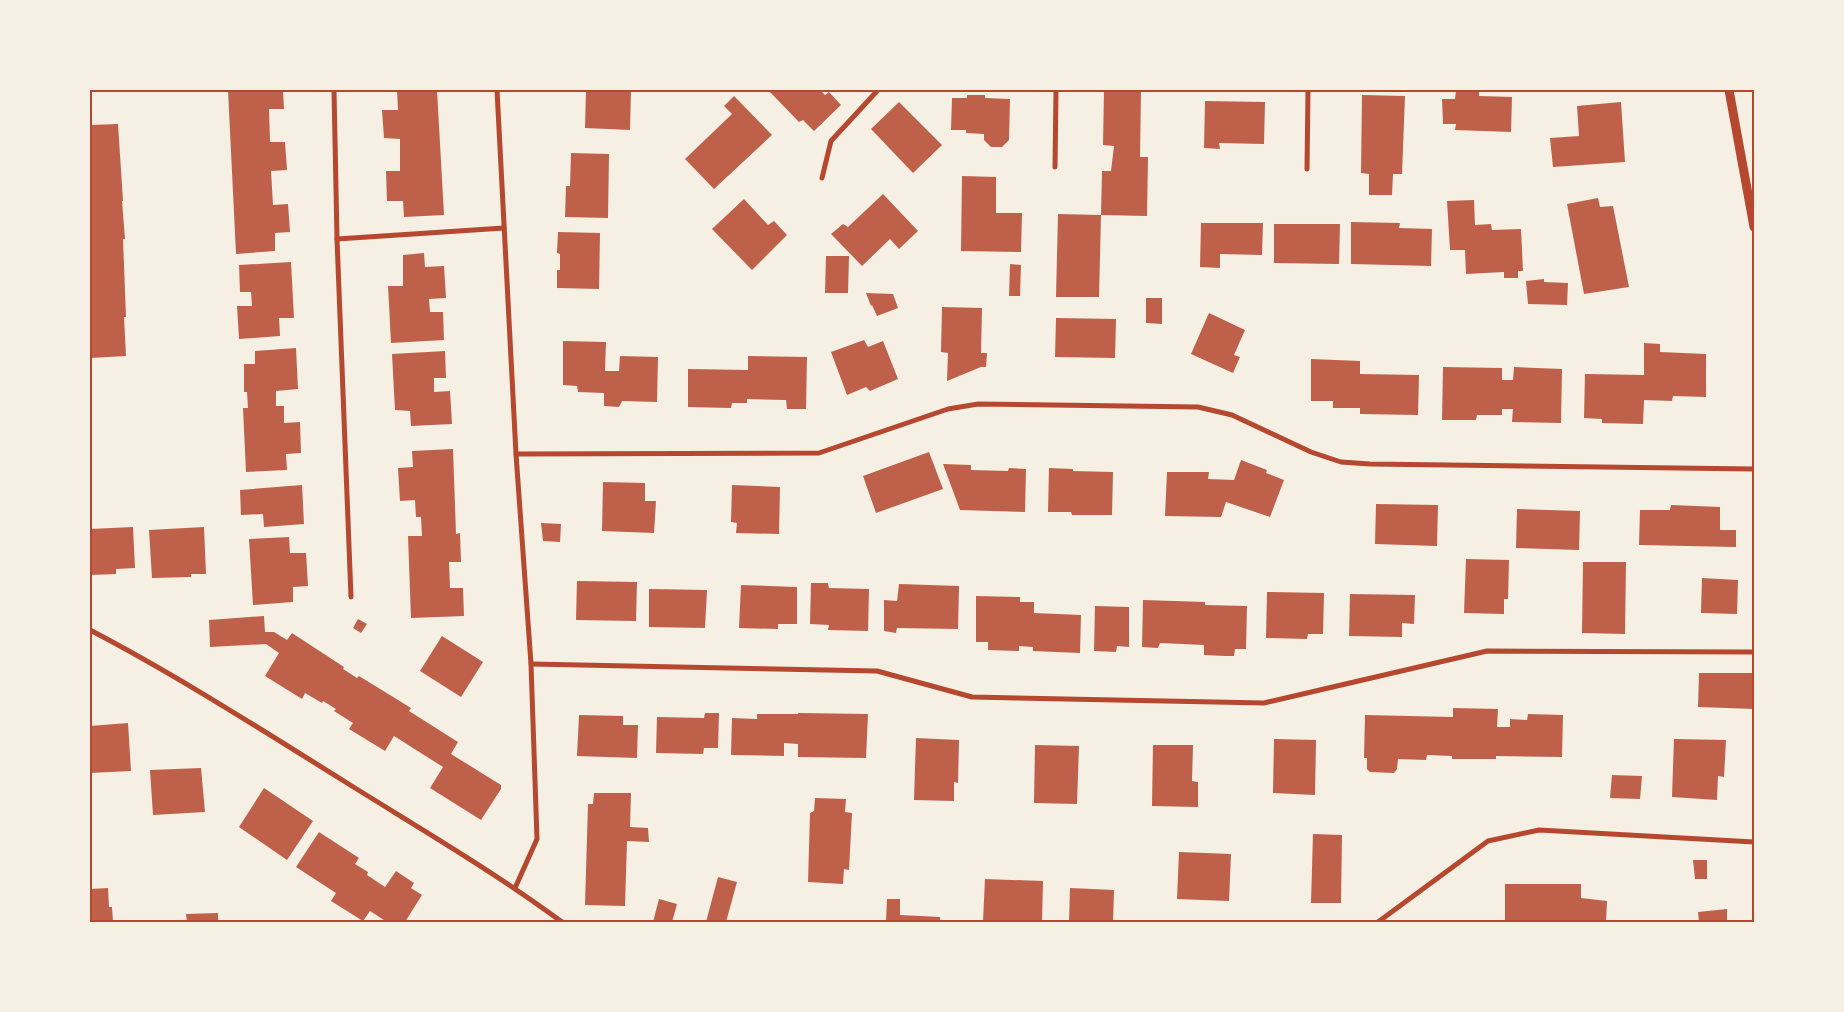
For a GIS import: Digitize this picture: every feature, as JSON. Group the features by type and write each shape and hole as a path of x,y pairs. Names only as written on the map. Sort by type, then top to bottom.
{"street":[{"path":"334,90 337,239 351,598"},
{"path":"497,90 516,454 531,664 537,839 515,888"},
{"path":"822,178 831,141 878,90"},
{"path":"1055,167 1056,90"},
{"path":"1307,169 1308,90"},
{"path":"1729,90 1754,227"},
{"path":"337,239 504,228"},
{"path":"516,454 819,453 948,409 978,404 1198,407 1232,415 1311,452 1341,462 1754,469"},
{"path":"90,630 248,721 515,888 562,922"},
{"path":"531,664 877,672 972,697 1264,703 1487,651 1754,652"},
{"path":"1378,922 1488,841 1539,830 1754,842"}],"building":[{"path":"228,90 283,90 284,109 269,109 270,142 285,142 287,170 271,171 273,205 288,204 290,232 275,233 275,251 236,254"},
{"path":"397,90 437,90 444,215 404,217 403,201 387,201 386,171 400,171 400,139 384,138 382,110 398,110"},
{"path":"586,90 631,90 630,130 585,128"},
{"path":"768,90 820,90 825,95 829,92 841,105 814,131 803,120 799,122"},
{"path":"1104,90 1141,90 1140,157 1148,157 1147,216 1101,215 1102,171 1111,171 1114,146 1103,145"},
{"path":"1456,91 1479,91 1479,96 1512,97 1511,132 1455,130 1456,124 1443,124 1442,99 1455,99"},
{"path":"967,95 985,95 985,98 1010,99 1009,140 1002,147 991,147 984,140 984,134 966,133 966,130 951,130 952,98 967,98"},
{"path":"1362,95 1405,96 1402,174 1393,174 1392,195 1369,195 1369,174 1361,173"},
{"path":"734,96 772,135 714,189 685,159 732,114 724,106"},
{"path":"1205,101 1265,102 1264,144 1219,143 1220,149 1204,148"},
{"path":"899,102 942,145 913,173 871,129"},
{"path":"1621,102 1625,162 1553,167 1550,138 1579,136 1577,106"},
{"path":"118,124 125,239 123,239 126,356 90,358 90,125"},
{"path":"571,153 609,154 608,218 565,217 566,186 570,186"},
{"path":"962,176 996,177 996,213 1022,213 1021,252 961,251"},
{"path":"883,194 918,231 899,249 890,239 862,266 831,234 843,224 848,227"},
{"path":"1598,198 1600,207 1613,206 1629,287 1584,294 1567,204"},
{"path":"744,199 768,225 774,221 787,235 752,270 712,229"},
{"path":"1474,200 1475,225 1491,224 1492,230 1521,229 1523,271 1518,271 1518,278 1504,278 1504,272 1466,274 1465,250 1450,250 1447,201"},
{"path":"1058,214 1101,215 1099,297 1056,297"},
{"path":"1351,222 1400,223 1399,228 1432,229 1431,266 1351,264"},
{"path":"1201,223 1263,223 1262,255 1220,254 1220,268 1200,267"},
{"path":"1274,224 1340,224 1339,264 1274,263"},
{"path":"558,232 600,233 599,289 557,288 557,270 560,270 560,254 557,253"},
{"path":"424,253 425,267 444,266 446,298 429,299 430,312 443,312 444,340 391,343 388,286 403,286 403,255"},
{"path":"826,256 849,256 848,293 825,293"},
{"path":"291,262 294,318 279,318 280,336 239,339 237,306 252,306 251,292 240,292 239,265"},
{"path":"1010,264 1021,265 1020,296 1009,296"},
{"path":"1544,279 1544,282 1568,283 1567,305 1528,304 1526,281"},
{"path":"866,293 893,294 898,308 877,316"},
{"path":"1146,298 1162,298 1162,324 1146,323"},
{"path":"942,307 982,308 981,353 987,353 986,367 981,367 947,381 948,353 941,352"},
{"path":"1209,313 1245,330 1234,355 1240,357 1233,373 1191,354"},
{"path":"1056,318 1116,319 1115,358 1055,357"},
{"path":"864,340 868,347 883,341 898,379 870,391 866,387 847,395 831,352"},
{"path":"563,341 606,342 605,371 619,371 620,356 658,357 657,402 622,401 619,407 604,406 604,393 578,392 577,386 563,385"},
{"path":"1644,343 1660,344 1660,352 1706,354 1706,397 1673,396 1672,401 1644,400 1643,424 1602,423 1602,419 1584,418 1585,374 1644,375"},
{"path":"296,348 298,389 276,391 276,406 284,406 284,423 300,422 301,453 286,454 287,470 246,472 243,408 248,408 247,392 244,392 244,364 255,364 255,351"},
{"path":"445,351 446,378 434,378 434,392 450,391 452,424 411,426 410,411 395,410 392,354"},
{"path":"748,356 807,357 806,409 787,409 786,400 747,399 747,403 732,403 731,408 688,407 688,369 748,370"},
{"path":"1311,359 1360,361 1360,374 1419,375 1418,415 1360,414 1360,408 1333,408 1333,401 1311,401"},
{"path":"1443,367 1502,368 1502,380 1513,380 1514,367 1562,369 1561,423 1512,422 1513,409 1502,409 1502,415 1477,415 1476,420 1442,420"},
{"path":"453,449 456,534 460,533 461,562 449,562 450,588 463,588 464,616 411,618 408,536 422,536 421,517 416,517 415,500 400,501 398,468 413,467 412,451"},
{"path":"929,452 943,489 876,513 863,476"},
{"path":"1241,460 1267,470 1266,473 1284,480 1270,517 1226,502 1221,517 1165,516 1167,472 1209,472 1208,479 1234,480"},
{"path":"943,464 971,465 971,470 1008,471 1009,468 1026,469 1025,512 960,510"},
{"path":"1049,468 1113,472 1112,515 1072,515 1071,512 1048,512"},
{"path":"603,482 645,483 645,501 656,501 654,533 602,531"},
{"path":"302,485 304,524 264,527 263,514 241,515 240,490"},
{"path":"732,485 780,487 779,534 736,533 737,523 731,522"},
{"path":"1376,504 1438,505 1437,546 1375,544"},
{"path":"1671,505 1720,507 1720,530 1736,530 1736,547 1639,545 1640,510 1670,510"},
{"path":"1517,509 1580,511 1579,550 1516,548"},
{"path":"541,523 561,524 560,542 543,541"},
{"path":"133,527 135,568 116,569 116,574 90,575 90,529"},
{"path":"204,527 206,574 191,574 191,577 152,578 149,530"},
{"path":"289,537 290,553 306,553 308,586 293,587 293,602 253,605 249,539"},
{"path":"1466,559 1509,560 1508,599 1504,599 1504,614 1464,613"},
{"path":"1583,562 1626,562 1625,634 1582,633"},
{"path":"1702,578 1738,580 1737,614 1701,613"},
{"path":"577,581 637,582 636,621 576,620"},
{"path":"811,583 828,583 829,588 869,589 868,631 828,630 829,625 810,624"},
{"path":"899,584 959,586 958,629 897,628 896,633 884,631 884,600 897,601"},
{"path":"741,585 797,587 797,624 778,624 778,629 739,628"},
{"path":"649,589 707,590 705,628 649,627"},
{"path":"1267,592 1324,593 1323,634 1308,634 1307,639 1266,638"},
{"path":"1350,594 1415,595 1414,624 1402,623 1402,637 1349,636"},
{"path":"976,596 1020,597 1020,602 1034,602 1034,613 1081,615 1080,653 1033,651 1033,647 1019,646 1019,651 988,650 988,642 976,642"},
{"path":"1143,600 1205,602 1205,605 1247,606 1246,649 1235,649 1234,656 1225,656 1204,655 1204,645 1160,643 1158,648 1142,647"},
{"path":"1095,606 1129,607 1129,647 1117,646 1116,652 1094,651"},
{"path":"264,616 265,632 274,632 287,640 292,633 344,667 343,669 357,678 359,676 411,708 409,711 458,742 451,754 501,785 501,789 481,820 430,788 443,767 394,736 385,751 349,729 353,723 334,711 336,709 305,693 302,699 265,676 279,653 266,644 210,647 209,620"},
{"path":"358,619 367,624 361,633 353,628"},
{"path":"442,636 483,662 461,697 420,671"},
{"path":"1699,673 1754,673 1754,709 1698,707"},
{"path":"1453,708 1498,709 1497,727 1510,727 1510,719 1527,720 1528,714 1563,715 1562,757 1496,756 1496,759 1452,759 1452,756 1427,755 1426,760 1398,759 1397,769 1394,773 1370,772 1367,769 1367,758 1364,758 1365,715 1453,717"},
{"path":"705,713 719,713 718,748 704,748 703,754 656,753 657,717 704,718"},
{"path":"757,714 868,714 866,758 798,757 798,744 784,743 784,756 731,755 732,718 757,719"},
{"path":"579,715 623,716 623,725 638,725 637,758 577,756"},
{"path":"128,723 131,771 90,773 90,726"},
{"path":"916,738 959,740 958,783 954,782 954,801 914,800"},
{"path":"1274,739 1316,740 1315,795 1273,793"},
{"path":"1674,739 1726,740 1724,777 1718,776 1717,800 1672,797"},
{"path":"1035,745 1079,746 1077,804 1034,803"},
{"path":"1153,745 1193,745 1192,781 1198,782 1198,807 1152,806"},
{"path":"201,768 205,812 153,815 150,770"},
{"path":"1612,775 1642,776 1640,799 1610,798"},
{"path":"264,788 313,821 287,860 239,827"},
{"path":"594,793 631,793 630,827 648,828 649,842 627,841 625,906 585,905 588,804 593,804"},
{"path":"815,798 846,799 845,812 852,813 849,870 844,869 843,884 808,882 810,813 814,811"},
{"path":"319,832 359,858 355,864 368,872 367,875 385,887 396,871 414,883 411,888 422,895 405,922 387,922 370,911 363,921 331,901 336,893 296,867"},
{"path":"1313,834 1342,835 1341,903 1311,903"},
{"path":"1179,852 1231,854 1229,901 1177,899"},
{"path":"1693,860 1707,860 1707,879 1695,879"},
{"path":"718,877 737,882 726,922 706,922"},
{"path":"985,879 1043,881 1042,922 983,921"},
{"path":"1505,884 1581,884 1581,898 1607,901 1606,922 1505,922"},
{"path":"108,888 109,907 112,907 113,922 90,922 90,889"},
{"path":"1070,888 1114,890 1113,922 1069,922"},
{"path":"659,899 677,904 672,922 653,922"},
{"path":"887,899 900,899 900,915 940,917 940,922 886,922"},
{"path":"1727,909 1727,922 1699,922 1698,912"},
{"path":"218,913 218,922 187,922 186,914"}]}
